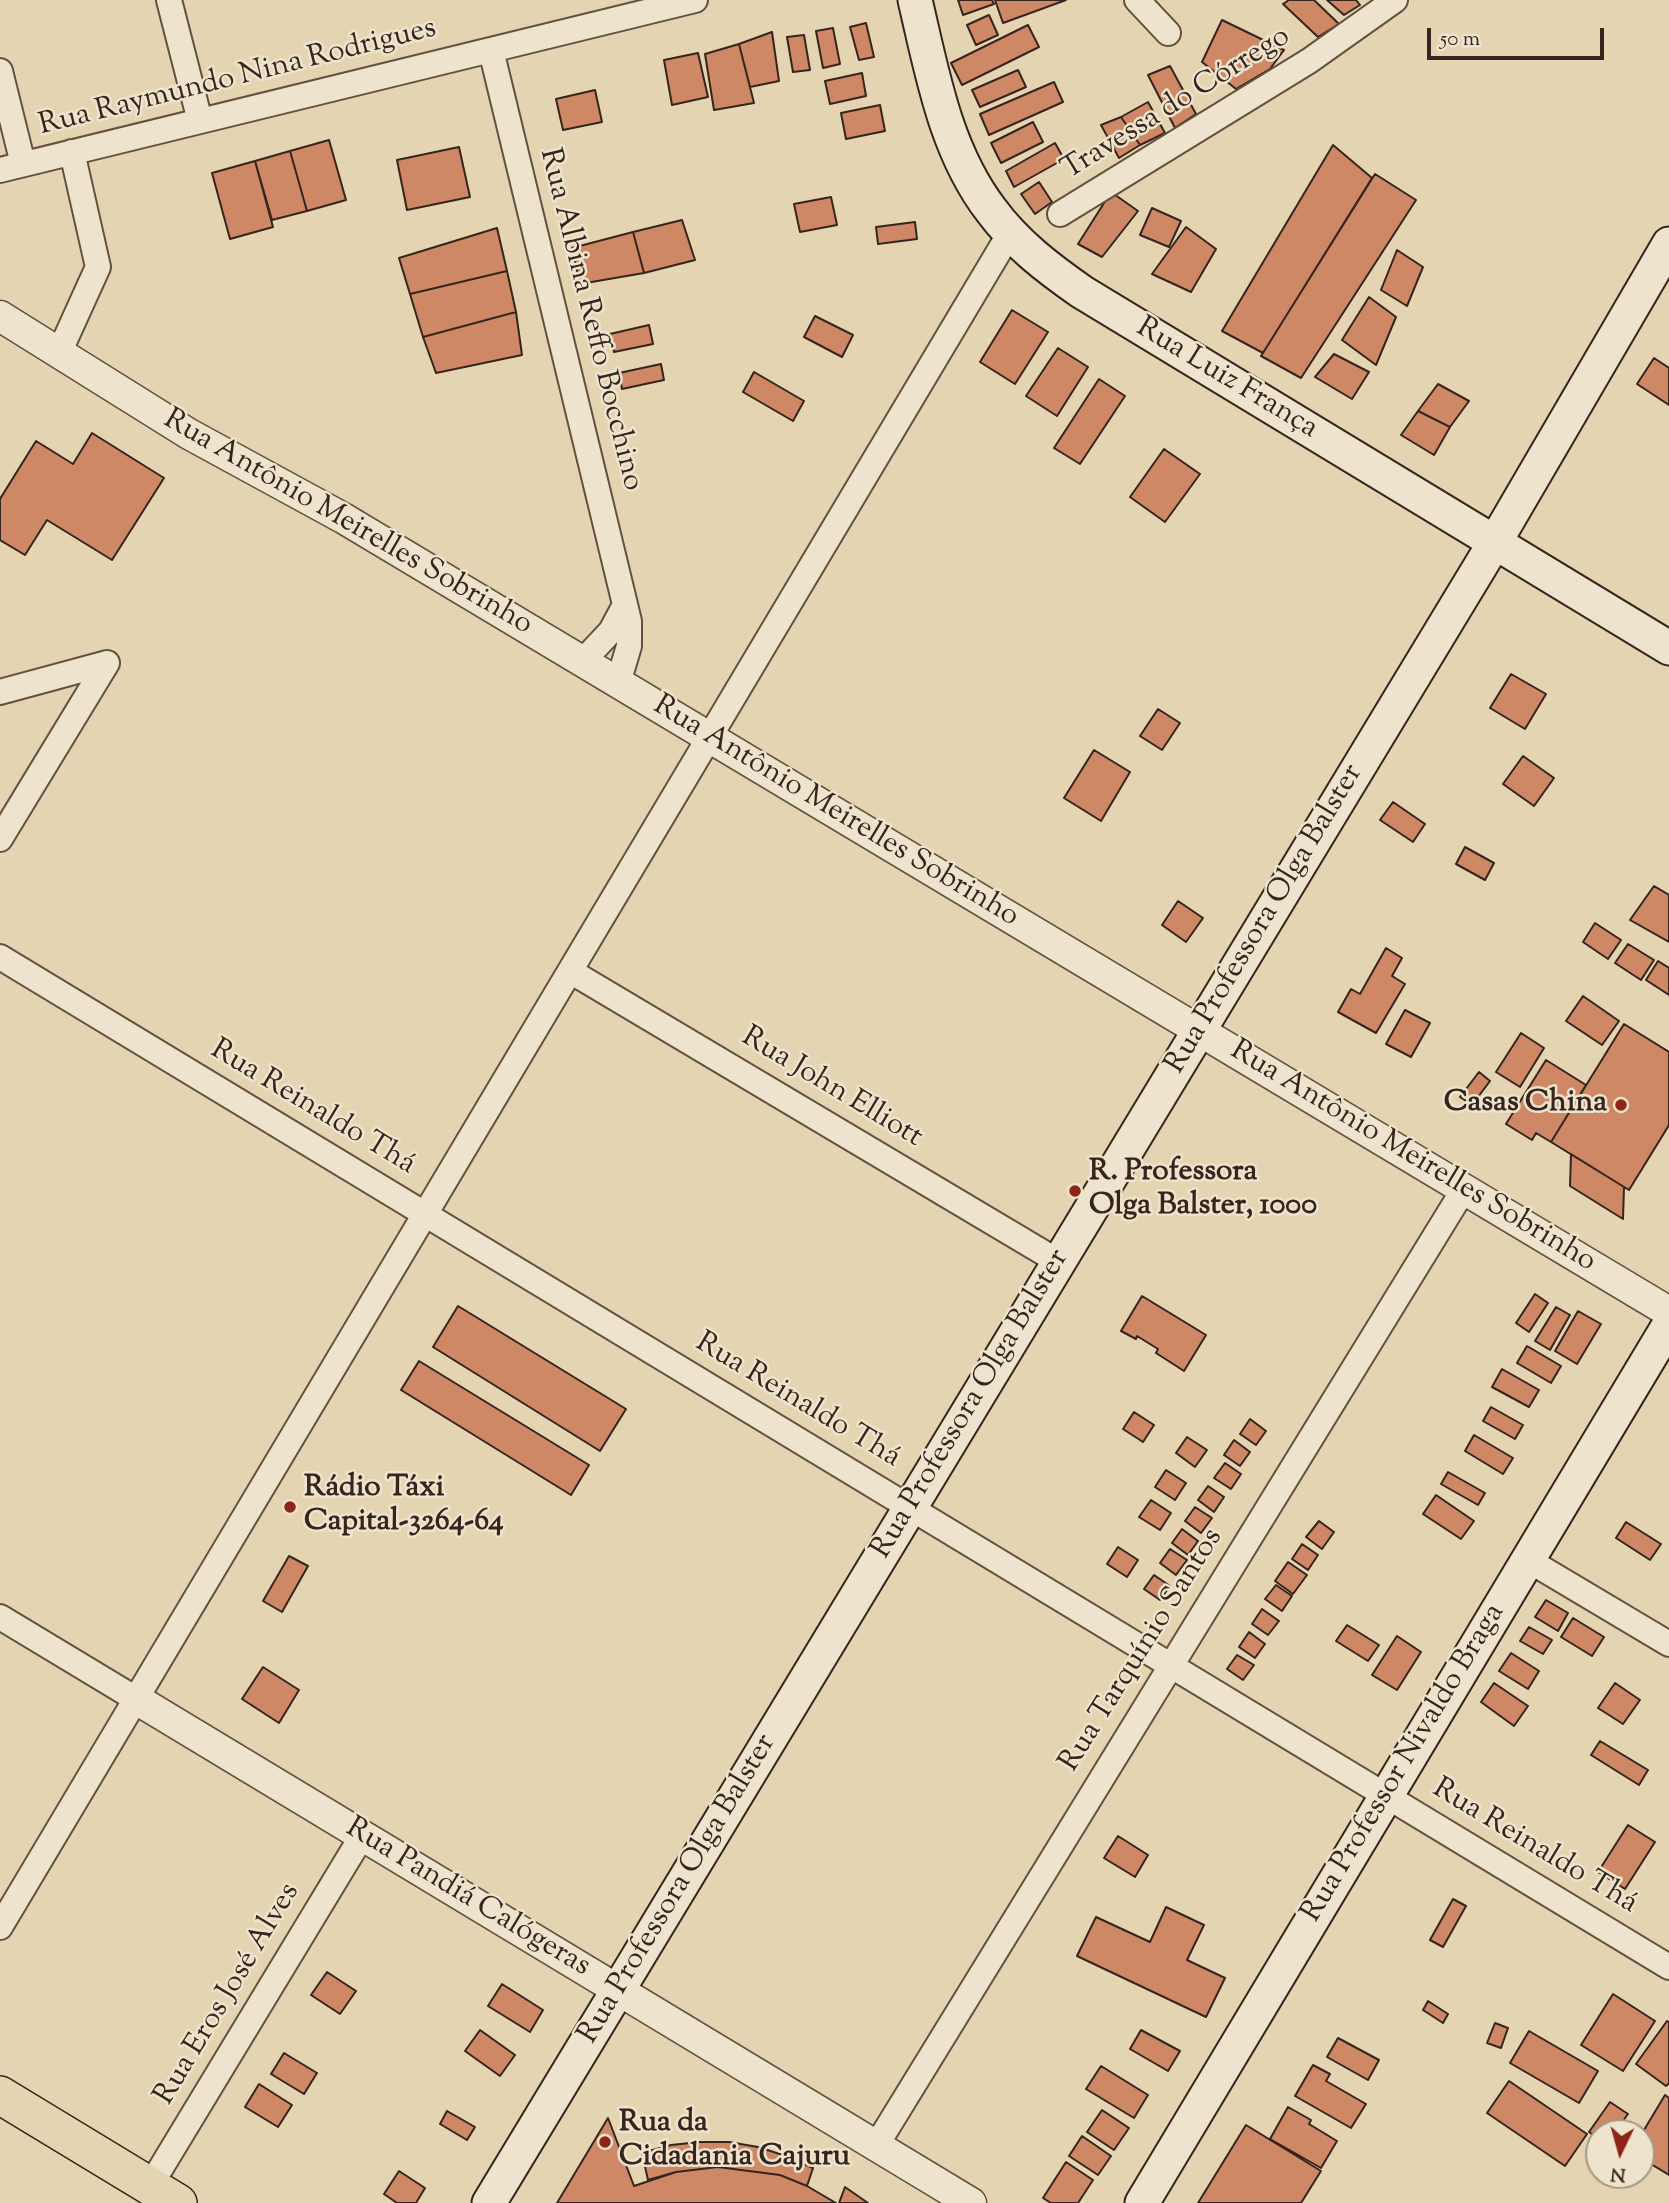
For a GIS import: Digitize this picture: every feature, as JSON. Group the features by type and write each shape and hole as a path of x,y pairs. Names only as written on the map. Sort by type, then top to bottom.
{"main road":[{"name":"Rua Luiz França","path":"915,0 949,131 966,170 990,209 1030,253 1082,292 1669,648"},
{"name":"Rua Professora Olga Balster","path":"489,2203 1495,542 1669,244"},
{"name":"Rua Professor Nivaldo Braga","path":"1142,2203 1669,1325"},
{"path":"0,2095 164,2195"}],"street":[{"path":"169,0 200,121"},
{"name":"Rua Raymundo Nina Rodrigues","path":"11,167 695,0"},
{"path":"1138,0 1168,33"},
{"name":"Travessa do Córrego","path":"1060,214 1309,61 1395,0"},
{"name":"Rua Albina Reffo Bocchino","path":"491,50 625,605 630,632 629,646 618,683"},
{"path":"0,71 11,167"},
{"path":"59,353 98,267 72,152"},
{"path":"0,1927 1010,233"},
{"name":"Rua Antônio Meirelles Sobrinho","path":"0,316 150,411 343,518 1669,1312"},
{"path":"582,662 611,631 625,605"},
{"path":"0,692 107,663 0,838"},
{"name":"Rua Reinaldo Thá","path":"0,957 1669,1967"},
{"name":"Rua John Elliott","path":"570,971 1059,1262"},
{"name":"Rua Tarquínio Santos","path":"876,2146 1464,1189"},
{"path":"1528,1560 1669,1644"},
{"name":"Rua Pandiá Calógeras","path":"0,1617 971,2203"},
{"name":"Rua Eros José Alves","path":"164,2195 362,1836"}],"building":[{"path":"958,0 992,0 994,4 963,15"},
{"path":"995,0 1066,0 1003,23"},
{"path":"1289,0 1314,0 1339,24 1318,37 1283,4"},
{"path":"1327,0 1356,0 1360,5 1344,15"},
{"path":"989,15 998,35 976,45 967,25"},
{"path":"1222,20 1284,50 1270,69 1236,89 1202,62"},
{"path":"866,23 874,57 859,60 850,27"},
{"path":"1028,25 1039,47 962,85 951,63"},
{"path":"833,28 840,64 823,68 816,31"},
{"path":"772,32 779,81 750,87 739,44"},
{"path":"804,35 810,70 793,72 787,37"},
{"path":"739,44 754,103 714,110 705,54"},
{"path":"698,53 708,97 672,105 664,60"},
{"path":"1170,66 1196,114 1175,128 1148,75"},
{"path":"1018,70 1026,87 980,107 972,90"},
{"path":"862,73 866,96 830,104 825,81"},
{"path":"1054,82 1063,102 989,135 980,114"},
{"path":"595,90 602,122 563,130 556,99"},
{"path":"1148,102 1165,133 1140,145 1121,117"},
{"path":"880,105 885,131 846,139 841,113"},
{"path":"1121,117 1140,145 1119,158 1101,125"},
{"path":"1033,122 1043,142 1001,163 991,143"},
{"path":"329,140 346,200 307,211 290,151"},
{"path":"1055,143 1064,159 1014,187 1006,171"},
{"path":"1333,145 1372,178 1263,353 1222,331"},
{"path":"459,147 470,197 407,210 397,160"},
{"path":"290,151 307,211 272,220 255,161"},
{"path":"255,161 273,227 230,239 212,173"},
{"path":"1375,174 1416,200 1301,378 1261,356"},
{"path":"1039,182 1052,202 1035,214 1021,194"},
{"path":"1111,192 1138,211 1102,257 1078,244"},
{"path":"831,197 837,225 800,232 794,204"},
{"path":"1152,208 1181,221 1169,247 1140,235"},
{"path":"682,220 695,260 644,273 633,232"},
{"path":"915,222 917,239 878,244 876,227"},
{"path":"1186,227 1216,249 1191,292 1152,274"},
{"path":"497,228 507,271 410,294 399,258"},
{"path":"633,232 644,273 580,284 572,248"},
{"path":"1397,250 1423,267 1407,306 1381,290"},
{"path":"507,271 516,312 423,337 410,294"},
{"path":"1369,297 1396,317 1376,365 1342,340"},
{"path":"1012,310 1048,332 1015,384 980,362"},
{"path":"516,312 522,355 436,373 423,337"},
{"path":"815,316 853,335 842,357 804,337"},
{"path":"649,325 653,344 614,352 610,334"},
{"path":"1058,348 1088,367 1057,416 1026,396"},
{"path":"1334,354 1369,372 1352,399 1315,377"},
{"path":"1654,358 1669,368 1669,405 1637,384"},
{"path":"661,364 664,380 622,389 619,373"},
{"path":"754,372 804,401 793,421 743,392"},
{"path":"1099,379 1125,396 1080,464 1054,448"},
{"path":"1438,384 1469,401 1450,427 1418,411"},
{"path":"1418,411 1450,427 1434,455 1401,435"},
{"path":"92,433 164,478 112,560 47,520 25,555 0,540 0,499 36,441 73,464"},
{"path":"1164,449 1200,474 1165,522 1130,497"},
{"path":"1511,674 1546,694 1525,729 1490,708"},
{"path":"1158,709 1180,723 1162,750 1140,736"},
{"path":"1094,750 1130,772 1101,821 1064,798"},
{"path":"1523,756 1554,778 1534,806 1503,784"},
{"path":"1393,802 1425,824 1413,842 1380,820"},
{"path":"1465,847 1494,863 1485,880 1456,864"},
{"path":"1654,886 1669,895 1669,942 1630,920"},
{"path":"1178,901 1203,918 1186,942 1162,925"},
{"path":"1595,923 1621,940 1608,959 1583,942"},
{"path":"1628,944 1654,960 1641,980 1615,963"},
{"path":"1386,948 1402,958 1392,976 1405,984 1376,1033 1338,1012 1351,989 1360,994"},
{"path":"1658,961 1669,968 1669,995 1646,980"},
{"path":"1583,996 1619,1021 1602,1045 1566,1021"},
{"path":"1405,1010 1430,1023 1411,1057 1386,1044"},
{"name":"Casas China","path":"1624,1024 1669,1052 1669,1125 1629,1190 1551,1142"},
{"path":"1521,1033 1544,1048 1520,1087 1496,1072"},
{"path":"1546,1060 1586,1085 1551,1142 1536,1133 1532,1140 1506,1124"},
{"path":"1479,1072 1490,1081 1472,1105 1460,1097"},
{"path":"1571,1154 1624,1187 1623,1219 1570,1186"},
{"path":"1535,1294 1548,1303 1529,1332 1516,1323"},
{"path":"1142,1296 1206,1335 1184,1371 1156,1353 1158,1349 1137,1336 1136,1339 1121,1331"},
{"path":"458,1306 626,1409 600,1451 433,1347"},
{"path":"1556,1307 1570,1315 1550,1350 1535,1341"},
{"path":"1578,1311 1601,1324 1577,1364 1555,1351"},
{"path":"1527,1346 1561,1366 1551,1383 1517,1363"},
{"path":"419,1361 589,1465 571,1495 401,1390"},
{"path":"1502,1369 1539,1390 1529,1407 1492,1387"},
{"path":"1491,1407 1523,1425 1515,1439 1483,1421"},
{"path":"1134,1412 1154,1425 1143,1442 1123,1429"},
{"path":"1250,1419 1266,1431 1256,1445 1240,1434"},
{"path":"1474,1435 1513,1458 1503,1474 1465,1451"},
{"path":"1187,1437 1207,1450 1195,1467 1176,1453"},
{"path":"1234,1440 1250,1452 1240,1466 1224,1455"},
{"path":"1225,1463 1241,1474 1231,1489 1214,1478"},
{"path":"1166,1470 1186,1483 1175,1500 1155,1487"},
{"path":"1448,1472 1485,1493 1478,1505 1441,1484"},
{"path":"1208,1486 1224,1497 1214,1512 1198,1500"},
{"path":"1436,1495 1474,1521 1461,1539 1423,1514"},
{"path":"1151,1500 1171,1513 1160,1530 1139,1517"},
{"path":"1195,1507 1212,1518 1201,1533 1185,1521"},
{"path":"1319,1521 1334,1532 1322,1549 1306,1537"},
{"path":"1626,1522 1661,1544 1650,1560 1616,1538"},
{"path":"1182,1529 1198,1541 1188,1555 1172,1543"},
{"path":"1302,1544 1318,1555 1308,1570 1292,1559"},
{"path":"1118,1547 1138,1560 1127,1577 1107,1564"},
{"path":"1170,1549 1187,1560 1176,1575 1160,1563"},
{"path":"289,1556 308,1566 282,1612 263,1601"},
{"path":"1288,1562 1307,1575 1293,1594 1275,1581"},
{"path":"1154,1575 1170,1586 1160,1600 1144,1589"},
{"path":"1276,1585 1292,1596 1282,1611 1265,1599"},
{"path":"1546,1600 1568,1613 1558,1631 1535,1617"},
{"path":"1262,1609 1279,1621 1268,1635 1252,1624"},
{"path":"1573,1618 1604,1637 1592,1656 1561,1637"},
{"path":"1347,1625 1379,1645 1368,1661 1336,1641"},
{"path":"1529,1627 1552,1640 1543,1654 1520,1641"},
{"path":"1249,1632 1265,1644 1255,1658 1239,1647"},
{"path":"1397,1636 1421,1652 1397,1690 1372,1675"},
{"path":"1511,1653 1539,1671 1528,1689 1499,1671"},
{"path":"1237,1655 1254,1665 1243,1680 1227,1669"},
{"path":"263,1667 299,1690 279,1723 242,1699"},
{"path":"1494,1683 1528,1706 1514,1726 1481,1702"},
{"path":"1615,1683 1640,1700 1623,1724 1598,1708"},
{"path":"1600,1741 1648,1770 1639,1785 1591,1755"},
{"path":"1628,1825 1655,1842 1625,1889 1598,1872"},
{"path":"1118,1836 1148,1855 1135,1877 1104,1858"},
{"path":"1453,1899 1466,1906 1443,1947 1430,1940"},
{"path":"1166,1907 1204,1925 1187,1960 1225,1978 1206,2017 1077,1956 1096,1917 1150,1942"},
{"path":"327,1972 356,1991 340,2014 311,1995"},
{"path":"502,1984 543,2010 530,2032 488,2006"},
{"path":"1613,1994 1655,2021 1623,2071 1581,2045"},
{"path":"1428,2001 1448,2014 1443,2023 1423,2010"},
{"path":"1667,2021 1669,2083 1666,2086 1636,2064"},
{"path":"1495,2023 1508,2028 1501,2048 1487,2043"},
{"path":"480,2030 515,2055 500,2076 465,2051"},
{"path":"1141,2030 1180,2051 1168,2071 1130,2049"},
{"path":"1529,2031 1598,2071 1579,2103 1510,2063"},
{"path":"1338,2038 1379,2060 1368,2080 1327,2057"},
{"path":"284,2053 317,2073 304,2094 271,2074"},
{"path":"1313,2065 1330,2074 1326,2081 1366,2104 1351,2128 1295,2096"},
{"path":"1101,2066 1148,2095 1134,2118 1086,2089"},
{"path":"1509,2081 1585,2133 1585,2137 1565,2166 1487,2113"},
{"path":"259,2084 292,2105 278,2127 245,2107"},
{"path":"1665,2095 1669,2098 1669,2175 1655,2166 1655,2119 1651,2119"},
{"path":"1610,2102 1628,2114 1624,2119 1598,2119"},
{"path":"1288,2107 1311,2120 1309,2124 1337,2141 1321,2168 1270,2139"},
{"path":"1102,2110 1129,2128 1114,2150 1087,2132"},
{"path":"447,2111 475,2127 467,2140 440,2124"},
{"name":"Rua da Cidadania Cajuru","path":"608,2118 634,2186 676,2172 718,2167 780,2175 807,2186 836,2203 557,2203"},
{"path":"1246,2125 1321,2171 1301,2203 1198,2203"},
{"path":"1082,2136 1111,2156 1098,2175 1069,2156"},
{"path":"729,2142 758,2147 813,2168 807,2186 780,2175 718,2167 676,2172 648,2180 642,2153 671,2145"},
{"path":"1066,2162 1093,2180 1078,2203 1051,2203 1043,2198"},
{"path":"399,2171 425,2188 416,2203 397,2203 384,2194"},
{"path":"845,2187 868,2203 839,2203"}],"place":[{"name":"Casas China","path":"1621,1105"},
{"name":"R. Professora Olga Balster, 1000","path":"1075,1191"},
{"name":"Rádio Táxi Capital-3264-64","path":"290,1507"},
{"name":"Rua da Cidadania Cajuru","path":"605,2142"}]}
